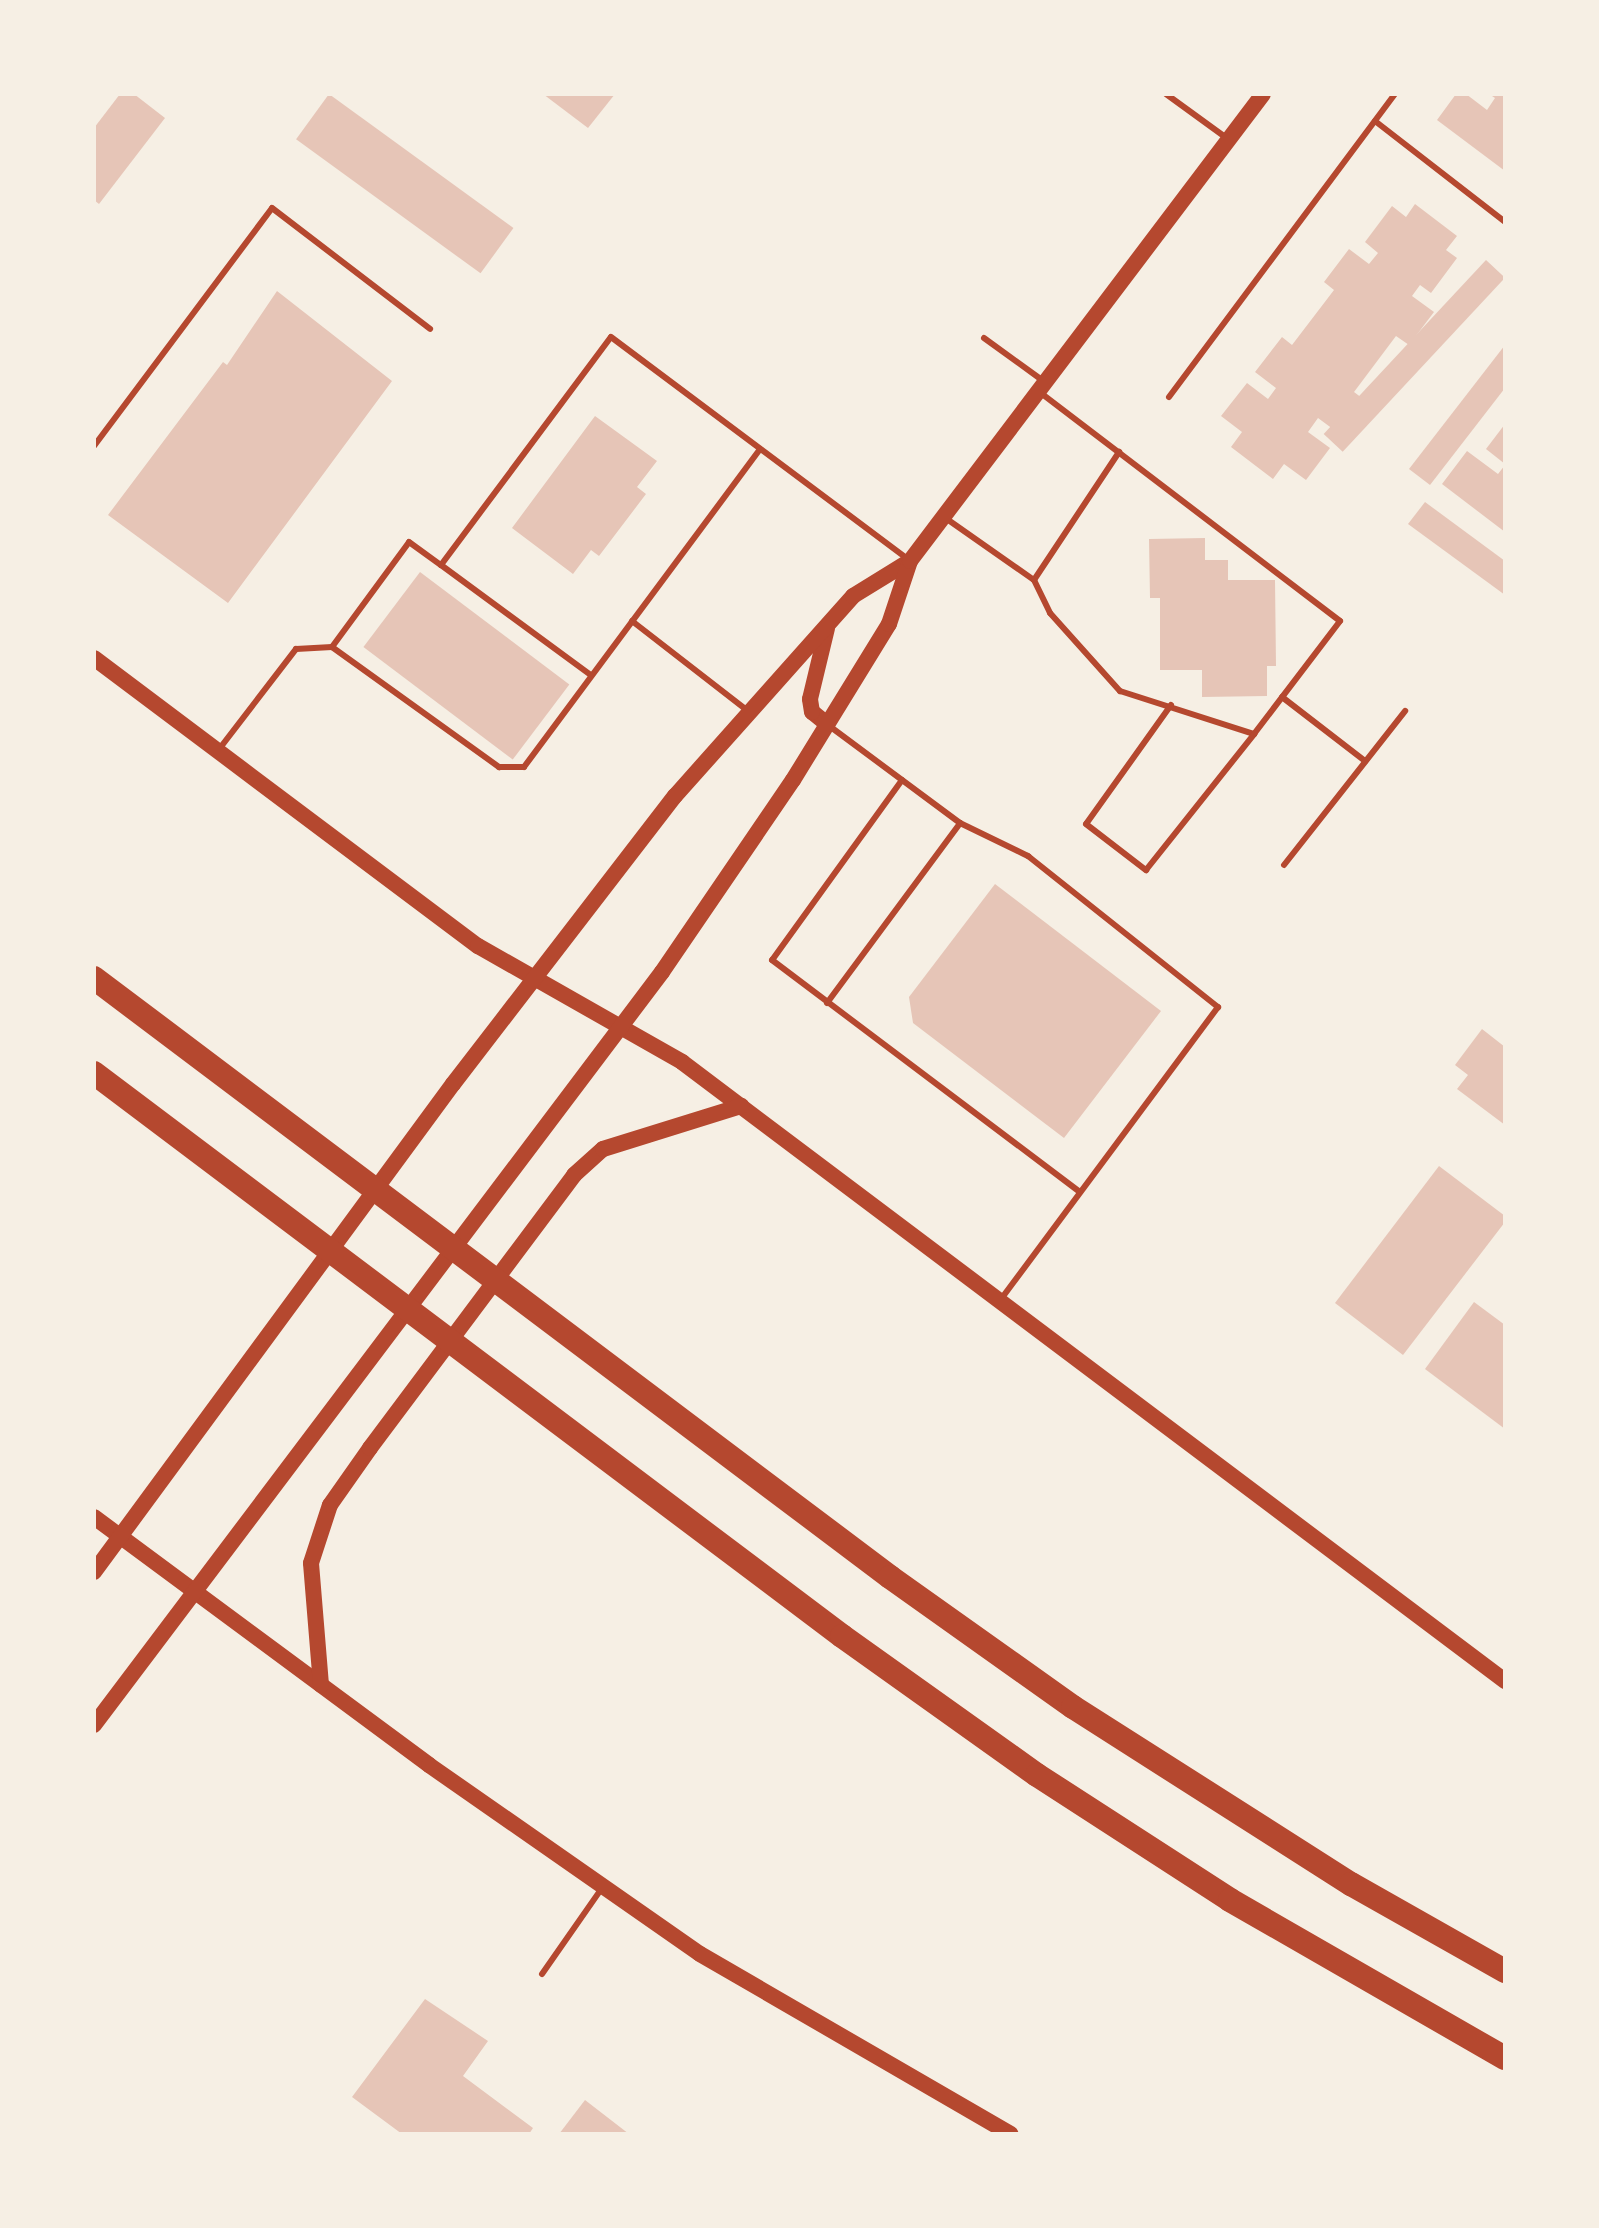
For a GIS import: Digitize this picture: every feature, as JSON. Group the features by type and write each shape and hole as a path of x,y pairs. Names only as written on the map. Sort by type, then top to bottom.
{"highway":[{"path":"94,978 890,1577 1073,1707 1351,1884 1505,1971"},
{"path":"94,1073 842,1636 1037,1775 1243,1908 1505,2058"}],"main road":[{"path":"94,1725 197,1592 529,1142 707,907 889,624 910,561 1263,94"},
{"path":"94,1572 453,1084 675,796 853,596 910,561"},
{"path":"827,724 812,712 810,699 828,626"},
{"path":"94,658 478,946 534,980 620,1025 741,1106 1505,1681"},
{"path":"321,1685 311,1563 330,1505 370,1448 574,1175 603,1149 741,1106"},
{"path":"94,1517 602,1888 794,2013 1011,2134"}],"lane":[{"path":"1166,94 1229,140"},
{"path":"1169,397 1395,94"},
{"path":"1375,121 1505,222"},
{"path":"94,446 272,208 430,329"},
{"path":"441,565 611,337 910,561"},
{"path":"984,338 1119,452 1340,621 1146,870 1086,824 1171,705"},
{"path":"218,751 296,649 332,647 499,767 524,767 760,449"},
{"path":"1034,580 1119,452"},
{"path":"944,517 1034,580 1050,613 1120,691 1254,734"},
{"path":"332,647 409,542 591,675"},
{"path":"632,621 748,711"},
{"path":"1282,697 1365,761"},
{"path":"1284,865 1405,711"},
{"path":"827,724 960,823 1028,856 1218,1007 1078,1191 1000,1301"},
{"path":"902,780 772,960 1078,1191"},
{"path":"827,1003 960,823"},
{"path":"542,1974 602,1888"}],"building":[{"path":"120,94 134,94 165,118 99,204 94,200 94,128"},
{"path":"329,94 513,228 481,273 296,139"},
{"path":"543,94 615,94 588,128"},
{"path":"1456,94 1466,94 1487,110 1495,98 1489,94 1505,94 1505,171 1437,120"},
{"path":"1415,204 1457,236 1446,250 1457,258 1431,293 1420,285 1412,296 1434,312 1409,345 1396,336 1354,392 1366,401 1341,435 1318,418 1308,432 1330,448 1306,480 1284,464 1273,479 1231,447 1242,432 1221,416 1247,383 1268,399 1276,388 1255,372 1282,337 1292,345 1334,290 1324,282 1349,249 1369,264 1378,253 1365,242 1392,206 1406,217"},
{"path":"1486,260 1505,278 1343,452 1324,434"},
{"path":"277,291 392,381 228,603 108,515 223,362 227,365"},
{"path":"1505,345 1505,388 1430,485 1409,469"},
{"path":"595,416 657,461 637,487 646,494 599,556 591,550 573,574 512,528"},
{"path":"1505,424 1505,464 1486,449"},
{"path":"1467,451 1498,474 1505,465 1505,532 1442,484"},
{"path":"1425,502 1505,561 1505,595 1408,524"},
{"path":"1205,538 1205,560 1228,560 1228,580 1275,580 1276,666 1267,666 1267,696 1202,697 1202,670 1160,670 1160,598 1150,598 1149,539"},
{"path":"420,572 569,685 513,760 363,647"},
{"path":"995,884 1161,1011 1064,1138 913,1023 909,997"},
{"path":"1482,1029 1505,1047 1505,1125 1457,1089 1468,1075 1455,1065"},
{"path":"1439,1166 1505,1216 1505,1222 1403,1355 1335,1303"},
{"path":"1474,1302 1505,1325 1505,1429 1425,1369"},
{"path":"425,1999 488,2041 463,2076 533,2128 529,2134 402,2134 352,2097"},
{"path":"585,2100 629,2134 559,2134"}]}
